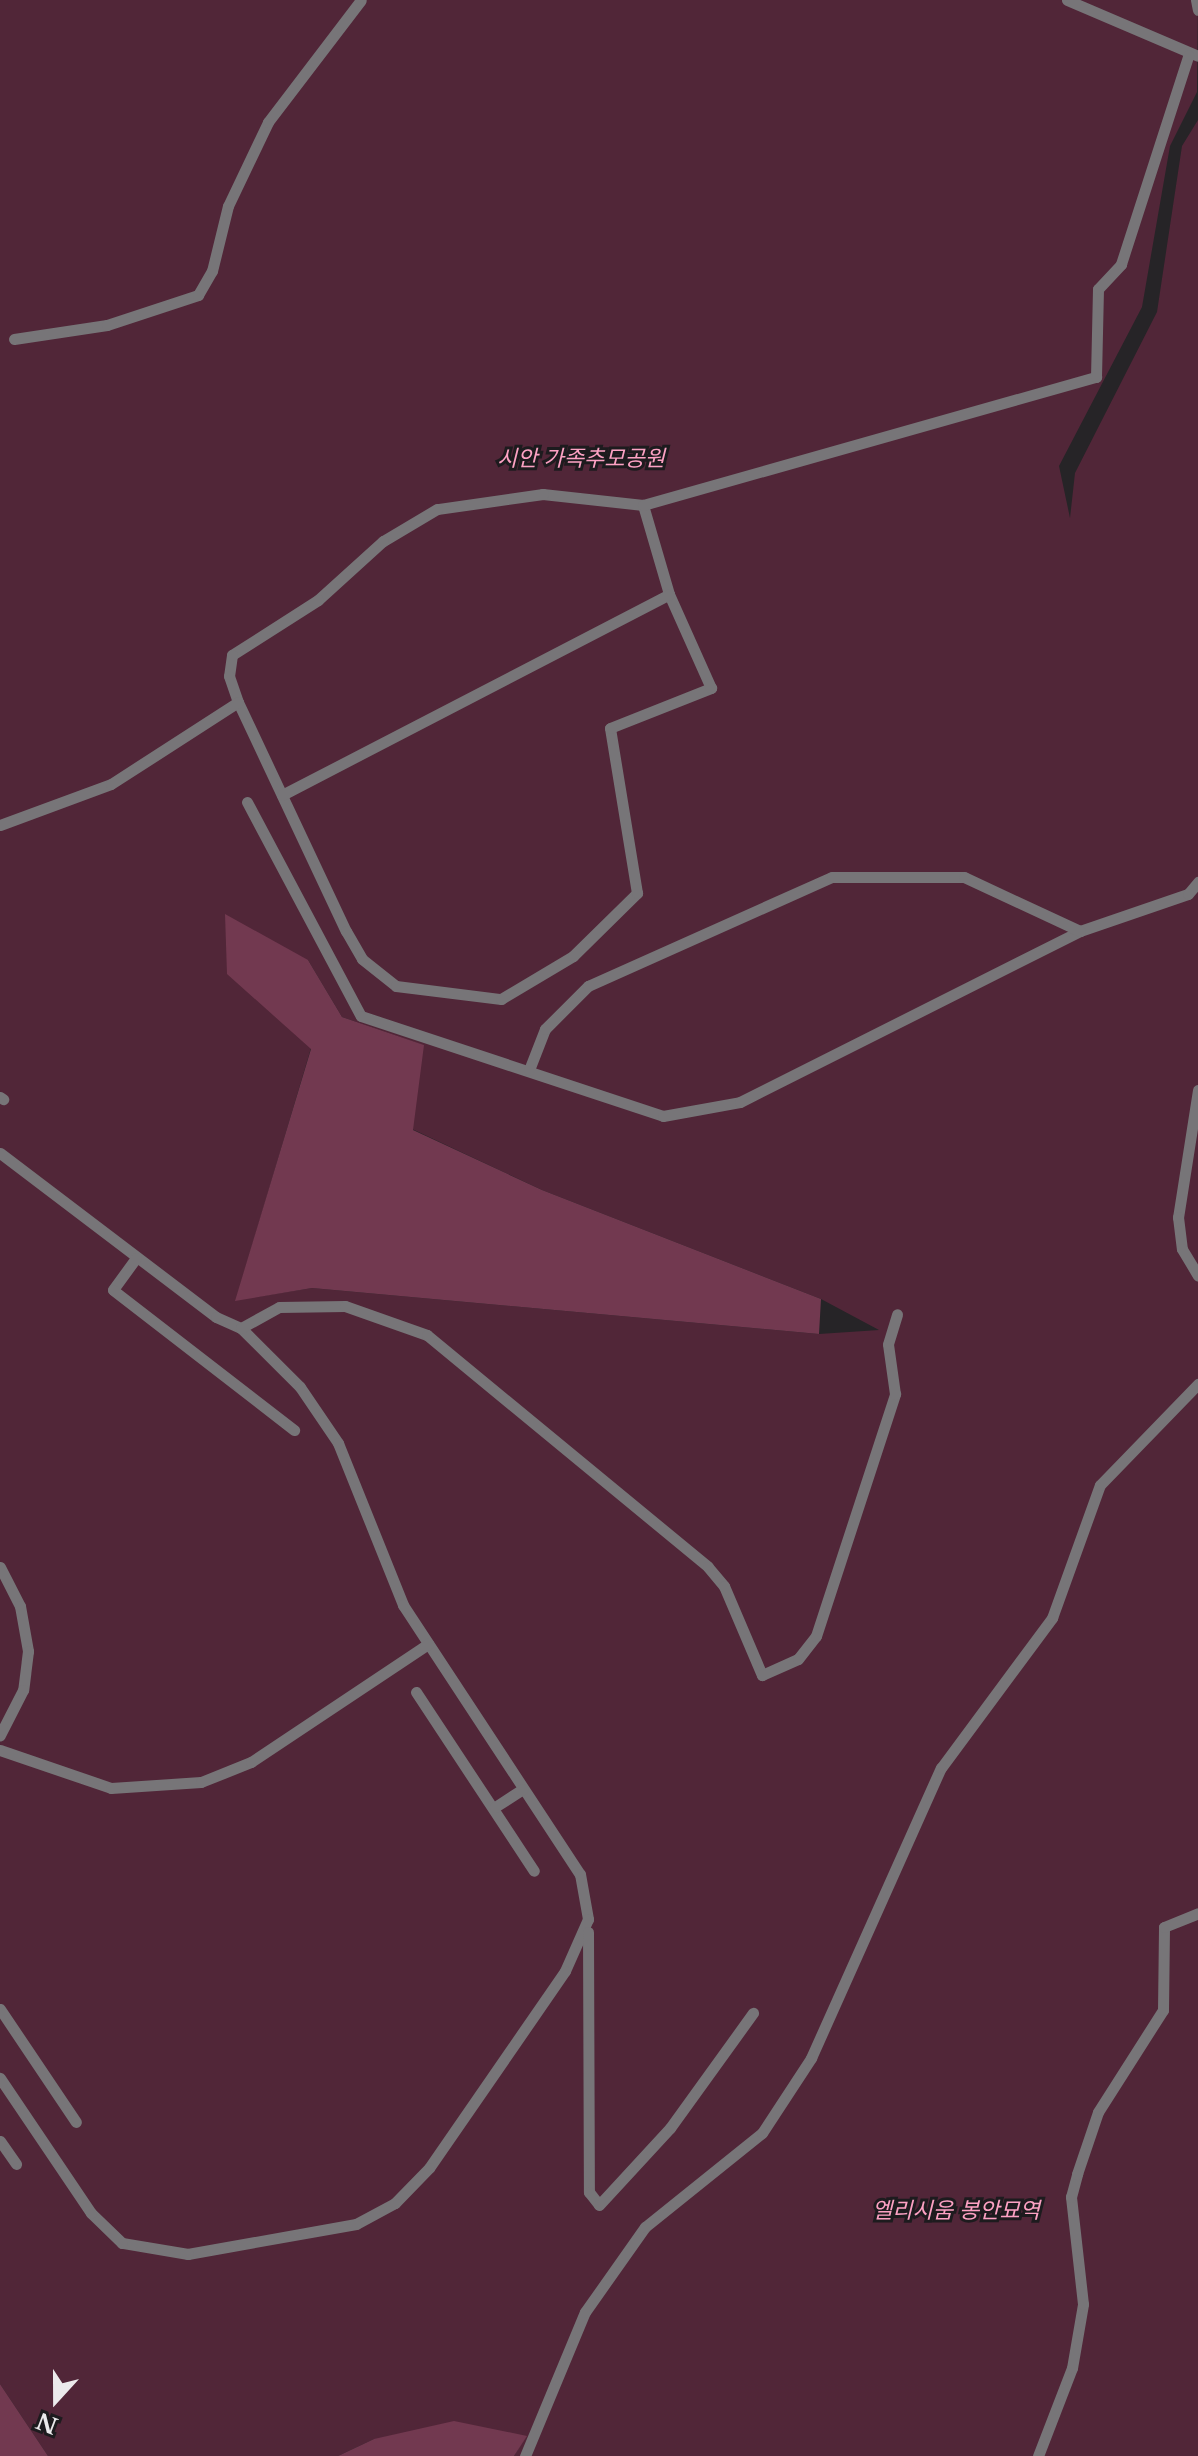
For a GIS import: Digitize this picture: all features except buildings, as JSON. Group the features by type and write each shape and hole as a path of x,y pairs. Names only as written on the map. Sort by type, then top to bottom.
{"lane":[{"path":"14,339 107,325 198,295 212,271 228,206 268,122 361,0"},
{"path":"643,505 669,594 711,688 610,728 637,893 573,956 501,999 396,986 378,974 346,931 238,702 229,676 232,655 318,600 383,541 437,509 543,494 643,505 1096,377 1098,289 1121,264 1193,56 1067,0"},
{"path":"1196,0 1198,10"},
{"path":"282,795 669,594"},
{"path":"0,825 111,784 238,702"},
{"path":"247,802 351,1007 378,1023 663,1116 740,1102 1080,931 1188,894 1198,882"},
{"path":"529,1070 545,1029 588,986 832,877 964,877 1080,931"},
{"path":"1198,1090 1178,1217 1182,1249 1198,1276"},
{"path":"0,1153 136,1258 241,1328 300,1387 338,1443 388,1578 580,1874 588,1919 589,2192 599,2205 670,2128 753,2013"},
{"path":"136,1258 113,1290 294,1430"},
{"path":"241,1328 279,1307 331,1305 375,1313 427,1335 708,1567 724,1586 762,1675 798,1659 816,1636 895,1394 888,1344 897,1314"},
{"path":"525,2456 585,2312 645,2227 762,2133 811,2058 941,1768 1052,1618 1100,1485 1198,1384"},
{"path":"0,1567 20,1606 28,1651 23,1690 0,1735"},
{"path":"0,1750 62,1777 111,1788 201,1782 251,1762 428,1644"},
{"path":"416,1692 495,1807 534,1871"},
{"path":"495,1807 523,1789"},
{"path":"1038,2456 1072,2368 1083,2304 1071,2197 1077,2174 1098,2112 1163,2010 1164,1927 1198,1913"},
{"path":"0,2078 91,2213 122,2243 188,2254 356,2224 395,2203 429,2168 565,1971 588,1919"},
{"path":"0,2009 4,2022 76,2122"},
{"path":"0,2141 16,2164"}],"green space":[{"name":"시안 가족추모공원","path":"0,0 1198,0 1197,92 1170,146 1142,307 1059,466 1070,518 1075,473 1157,312 1182,146 1198,120 1198,2456 514,2456 526,2436 374,2439 338,2456 48,2456 0,2384","holes":["308,960 342,1017 423,1045 412,1129 542,1190 821,1299 879,1330 819,1334 312,1288 236,1300 311,1048"]}],"shaded area":[{"path":"225,914 308,960 342,1017 424,1045 413,1130 542,1190 821,1299 819,1334 312,1288 235,1301 311,1049 227,974"},
{"path":"0,2384 48,2456 0,2456"},
{"path":"454,2421 527,2436 514,2456 338,2456 374,2439"}],"park label":[{"name":"엘리시움 봉안묘역","path":"956,2211"}]}
